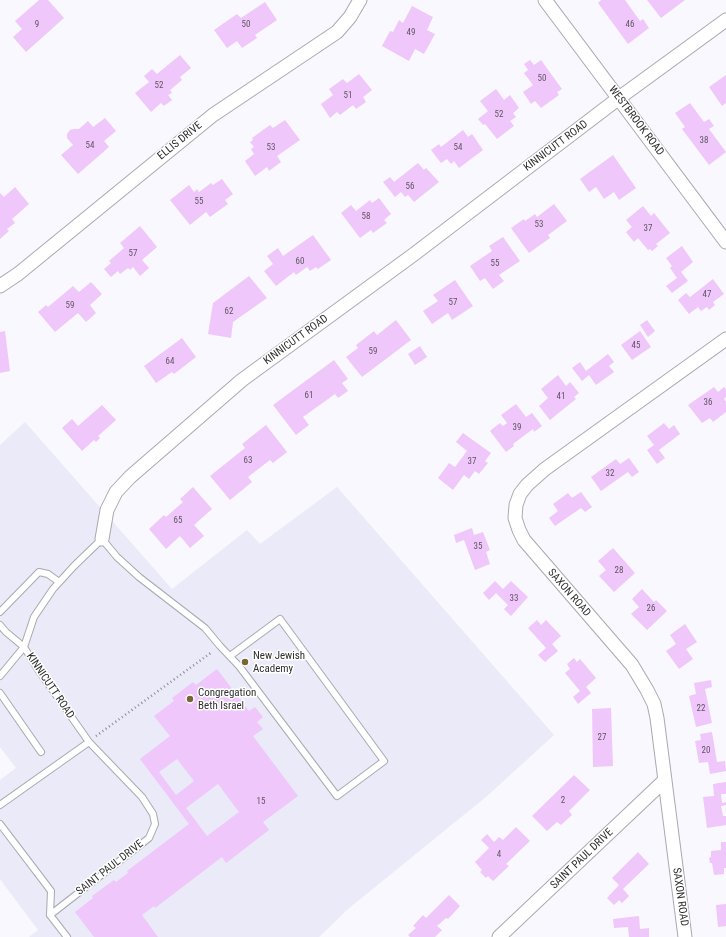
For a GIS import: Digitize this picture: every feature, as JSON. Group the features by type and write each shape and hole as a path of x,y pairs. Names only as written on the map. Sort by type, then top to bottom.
{"street":[{"name":"ELLIS DRIVE","path":"0,286 18,274 213,115 337,32 350,17 360,0"},
{"name":"WESTBROOK ROAD","path":"545,0 726,242"},
{"name":"KINNICUTT ROAD","path":"102,539 107,510 116,492 130,477 242,380 413,255 619,98 726,20"},
{"name":"SAXON ROAD","path":"685,937 658,718 648,690 632,665 524,540 515,518 516,505 520,494 540,473 726,339"},
{"name":"SAINT PAUL DRIVE","path":"499,937 665,780"}],"lane":[{"name":"KINNICUTT ROAD","path":"89,742 24,647 34,617 53,589 102,539"},
{"path":"102,539 117,557 139,578 204,628 230,656 291,733 337,796 384,761 280,619 230,656"},
{"path":"0,612 39,572 48,574 60,582"},
{"path":"0,625 24,647 0,676"},
{"path":"0,694 41,752"},
{"path":"0,805 89,742"},
{"name":"SAINT PAUL DRIVE","path":"50,915 149,838 155,824 153,814 142,797 89,742"},
{"path":"0,824 51,891 50,915 67,937"}],"path":[{"path":"89,742 220,646"}],"shaded area":[{"name":"New Jewish Academy","path":"25,422 172,589 247,530 260,544 337,487 554,735 486,797 348,909 319,937 29,937 38,930 0,879 0,780 16,768 0,747 0,445"}],"building":[{"path":"39,0 48,0 64,18 26,52 13,37 22,29 15,21"},
{"path":"601,0 625,0 640,21 643,19 649,28 628,44 598,3"},
{"path":"647,0 685,0 661,18"},
{"path":"265,2 277,20 255,35 257,38 242,48 237,41 227,48 214,30 237,14 241,18"},
{"path":"412,6 433,17 427,30 435,34 424,54 415,49 409,61 382,46 390,31 393,32 399,20 403,23"},
{"path":"180,55 191,68 180,77 182,80 170,90 172,93 168,95 172,100 164,106 161,103 151,112 135,93 149,82 144,76 152,69 157,74"},
{"path":"530,60 534,65 541,60 562,89 557,92 559,95 541,108 535,101 531,104 523,92 533,85 524,73 528,70 524,64"},
{"path":"359,74 372,90 363,97 366,102 356,109 353,105 340,115 337,112 330,118 321,104 333,95 329,89 343,79 347,83"},
{"path":"726,75 726,103 722,106 709,87"},
{"path":"496,89 504,100 510,95 519,108 513,113 516,117 510,121 514,126 497,139 485,124 483,125 478,119 488,111 480,101"},
{"path":"690,103 704,122 709,119 714,126 709,129 726,152 709,165 682,129 685,127 675,113"},
{"path":"105,118 116,131 104,141 109,147 78,174 61,155 73,145 67,138 67,134 70,130 79,129 88,121 93,127"},
{"path":"285,120 300,140 277,156 281,162 269,171 267,167 255,176 245,161 254,154 251,149 254,147 250,142 253,140 252,138 270,125 273,128"},
{"path":"463,130 468,137 472,134 483,150 459,168 454,161 451,164 447,159 441,163 431,150 439,144 441,147"},
{"path":"613,155 636,188 619,200 614,192 604,199 596,187 589,192 580,179"},
{"path":"418,163 424,170 426,168 439,182 414,202 408,195 405,197 401,192 395,197 383,182 390,177 394,182"},
{"path":"222,179 233,194 225,200 228,204 210,217 206,212 190,225 170,200 189,185 194,192 197,189 199,192 211,183 213,185"},
{"path":"15,187 29,204 12,219 15,223 7,229 9,231 0,239 0,193 4,197"},
{"path":"379,198 391,214 384,220 387,223 373,233 371,230 360,238 341,213 351,205 356,211 370,200 372,203"},
{"path":"554,204 567,221 548,235 550,238 529,253 511,228 524,219 525,221 535,214 537,217"},
{"path":"643,206 651,216 654,213 670,233 656,244 658,246 652,251 650,249 648,250 638,238 634,242 626,232 632,227 626,220"},
{"path":"140,226 157,247 142,260 149,268 140,276 133,267 130,270 128,268 120,274 118,271 111,277 104,269 111,263 109,261 124,248 120,243"},
{"path":"313,235 331,260 318,269 316,267 310,271 307,267 296,275 294,272 276,286 264,271 273,264 267,256 278,248 283,256"},
{"path":"503,237 520,261 499,275 504,281 493,289 485,278 480,281 470,266 492,251 489,246"},
{"path":"682,246 693,262 681,272 688,281 672,293 666,286 677,278 670,268 672,266 666,258"},
{"path":"249,276 267,298 233,322 231,338 208,334 213,303"},
{"path":"713,279 724,294 713,302 715,305 709,310 707,307 701,311 698,307 689,314 678,300 686,293 690,297"},
{"path":"455,280 473,306 452,320 448,313 432,324 423,311 438,301 433,295"},
{"path":"91,282 102,294 90,305 96,313 86,322 78,313 55,332 38,312 46,305 48,307 73,286 79,292"},
{"path":"396,320 411,340 362,377 346,357 358,348 356,345 374,331 377,335"},
{"path":"647,320 655,331 648,337 640,325"},
{"path":"5,331 10,371 0,373 0,332"},
{"path":"640,331 651,347 632,360 621,345"},
{"path":"182,338 196,357 174,374 172,372 156,383 144,366"},
{"path":"420,346 427,357 415,365 408,354"},
{"path":"608,354 614,362 609,366 614,372 596,385 589,375 582,381 572,368 580,362 586,371"},
{"path":"334,360 348,379 342,383 348,391 338,398 335,394 303,417 309,425 296,435 273,405"},
{"path":"558,375 566,386 570,382 579,393 574,397 576,399 550,420 539,406 548,398 541,389"},
{"path":"714,387 718,392 724,387 726,389 726,397 724,399 726,402 726,412 713,422 710,418 702,423 688,405"},
{"path":"516,404 526,417 532,413 542,426 534,432 533,429 513,444 514,446 506,452 490,431 500,423 503,426 507,423 501,415"},
{"path":"102,405 116,420 98,436 100,438 96,442 94,440 82,451 62,428 72,419 78,426"},
{"path":"664,423 669,429 674,425 680,434 659,450 665,458 657,464 647,450 654,445 647,436"},
{"path":"266,425 287,452 273,463 270,460 248,477 252,482 230,500 210,476 245,448 242,444"},
{"path":"463,433 491,453 485,461 488,463 479,474 475,471 469,479 464,475 453,490 438,478 449,463 455,467 467,451 456,442"},
{"path":"629,458 639,472 632,477 628,472 601,491 591,477 616,459 620,464"},
{"path":"193,487 212,509 194,525 204,536 190,548 180,536 166,549 149,529 164,515 166,517 183,502 180,499"},
{"path":"581,492 592,507 585,512 581,508 555,526 549,518 558,511 553,504 568,493 572,498"},
{"path":"472,528 474,535 483,532 490,550 486,552 490,564 475,570 464,540 456,543 454,535"},
{"path":"613,548 635,573 614,592 599,576 606,570 598,561"},
{"path":"495,581 503,589 511,581 528,597 511,616 504,609 508,605 496,593 489,600 483,593"},
{"path":"642,589 654,602 656,600 667,611 647,630 631,614 639,607 632,599"},
{"path":"537,620 541,625 546,620 561,636 552,644 558,651 545,662 538,655 546,648 528,628"},
{"path":"685,624 697,642 686,649 693,659 679,669 666,651 676,644 670,635"},
{"path":"574,658 577,662 580,659 596,678 586,687 591,693 578,704 573,697 580,691 565,673 570,669 567,664"},
{"path":"217,669 249,711 255,707 263,717 257,722 263,729 253,736 298,796 263,822 269,830 226,863 222,857 155,908 154,906 142,915 158,937 94,937 75,912 93,898 92,896 114,880 116,882 128,873 127,871 189,824 140,759 170,736 154,716 174,701 172,698 193,682 196,685","holes":["177,759 194,781 176,795 159,772","218,784 239,812 207,836 186,808"]},
{"path":"711,680 712,687 705,689 712,723 696,727 689,696 696,694 694,683"},
{"path":"611,708 613,766 593,767 592,709"},
{"path":"712,732 717,762 725,761 726,771 710,774 708,762 699,763 695,741 701,740 700,734"},
{"path":"574,775 590,790 569,811 572,815 561,825 557,822 547,831 532,816"},
{"path":"726,782 726,794 721,794 722,803 726,802 726,805 721,806 723,816 726,816 726,825 707,828 703,797 714,796 713,784"},
{"path":"516,827 530,841 506,864 509,866 493,881 488,876 486,878 480,872 482,870 475,862 489,848 481,840 487,834 494,842 499,837 503,840"},
{"path":"721,842 726,842 726,868 724,868 724,874 714,875 712,863 710,863 709,858 711,857 711,851 721,850"},
{"path":"638,852 649,864 623,889 629,896 622,903 619,900 614,905 607,898 619,885 612,878"},
{"path":"449,895 460,906 448,919 446,918 437,926 442,930 435,937 410,937 408,935 416,928 413,926 423,915 426,918"},
{"path":"726,904 726,926 718,927 716,905"},
{"path":"639,916 640,929 649,928 649,937 629,937 628,927 614,928 613,919"}],"place":[{"name":"New Jewish Academy","path":"245,662"},
{"name":"Congregation Beth Israel","path":"190,699"}]}
